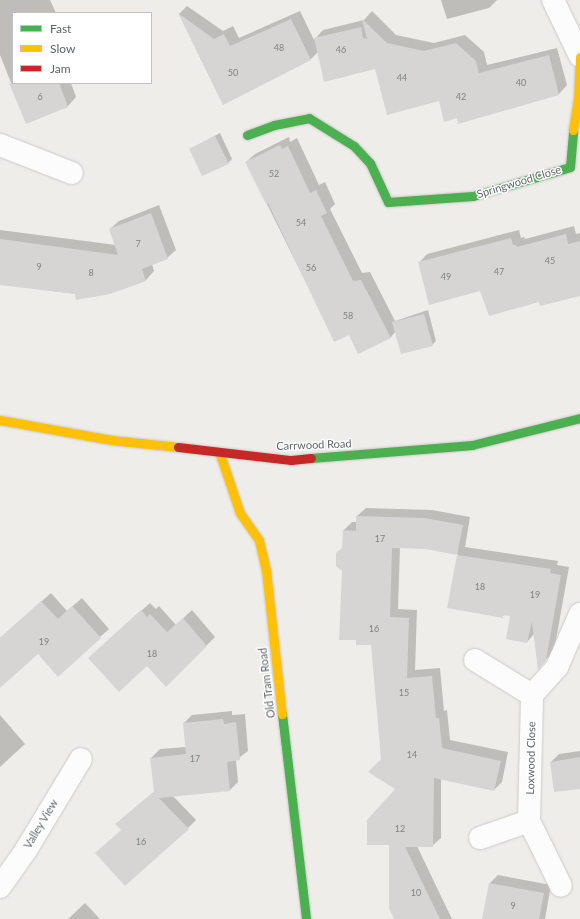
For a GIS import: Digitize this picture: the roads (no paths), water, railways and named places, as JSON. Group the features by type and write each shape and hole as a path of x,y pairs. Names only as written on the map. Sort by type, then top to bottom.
{"street":[{"name":"Springwood Close","path":"247,135 274,125 309,118 354,146 370,164 388,202 473,196 575,170 570,144 578,100 580,56 553,0"},
{"path":"0,145 72,173"},
{"name":"Carrwood Road","path":"0,420 111,440 220,454 291,460 457,446 580,418"},
{"name":"Old Tram Road","path":"220,454 240,513 259,540 266,570 306,919"},
{"path":"475,660 532,695 557,666 580,614"},
{"name":"Loxwood Close","path":"532,695 529,821 561,886"},
{"name":"Valley View","path":"0,887 26,850 81,759"},
{"path":"480,838 529,821"}]}
